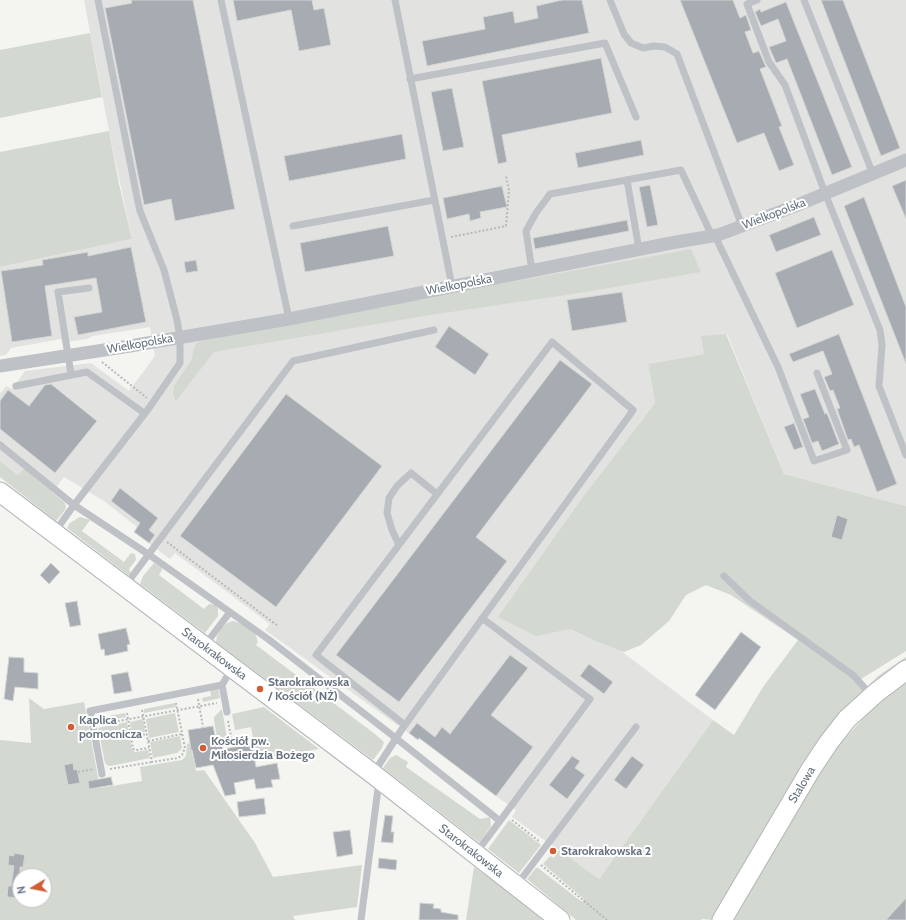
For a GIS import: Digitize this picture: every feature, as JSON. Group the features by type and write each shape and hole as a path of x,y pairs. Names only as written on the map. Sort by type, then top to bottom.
{"street":[{"name":"Wielkopolska","path":"0,366 289,319 639,249 713,236 742,226 906,160"},
{"name":"Starokrakowska","path":"0,492 376,776 560,920"},
{"name":"Stalowa","path":"722,920 829,742 847,719 872,696 906,670"}],"lane":[{"path":"54,534 74,505 144,414 180,363 180,337 164,270 140,211 98,0"},
{"path":"221,0 289,319"},
{"path":"395,0 452,286"},
{"path":"610,0 624,34 631,43 643,48 665,46 677,54 742,226"},
{"path":"757,0 747,4 769,62 785,85 825,193 880,330 882,345 879,386 906,455"},
{"path":"804,0 873,174"},
{"path":"410,79 605,43 636,117"},
{"path":"532,270 526,230 550,194 681,170 778,367 814,461 847,450 817,373"},
{"path":"627,180 639,249"},
{"path":"293,226 434,200"},
{"path":"71,374 58,292 89,288"},
{"path":"124,587 293,361 434,330"},
{"path":"361,920 376,776 405,724 633,410 552,342 316,655 405,724"},
{"path":"16,386 87,372 144,414"},
{"path":"0,445 74,505 148,554 188,584 230,612 397,738 500,821"},
{"path":"399,545 392,530 387,513 389,498 397,486 411,473 437,494"},
{"path":"724,576 750,601 852,675 872,696"},
{"path":"204,646 230,612"},
{"path":"475,854 590,700 482,618"},
{"path":"227,712 222,685 232,668"},
{"path":"101,771 90,711 222,685"},
{"path":"516,886 636,727"}],"path":[{"path":"442,239 506,226 510,190 506,176"},
{"path":"161,538 278,626"},
{"path":"196,690 203,728"},
{"path":"78,772 101,771 178,758 185,748 174,694"},
{"path":"140,701 152,762"},
{"path":"93,726 225,701"},
{"path":"125,704 133,748 136,750 149,748"},
{"path":"227,712 233,747"},
{"path":"131,737 147,734"},
{"path":"148,740 182,734"},
{"path":"505,814 546,846"},
{"path":"535,861 607,920"}],"shaded area":[{"path":"84,0 906,0 906,506 784,474 727,334 704,354 648,364 655,403 579,502 525,579 713,720 599,879 512,817 516,810 420,737 418,740 265,630 270,624 175,553 170,559 134,532 137,527 104,501 64,477 48,498 0,461 0,394 6,386 12,389 25,371 91,363 129,391 155,356 150,327 93,336 87,339 62,343 61,339 11,348 6,355 0,356 0,267 132,239 109,131"},
{"path":"90,33 102,97 0,118 0,50"},
{"path":"109,131 119,184 132,239 0,267 0,152"},
{"path":"691,249 701,272 586,292 424,316 214,352 176,401 173,394 174,386 192,359 196,344 204,338"},
{"path":"726,334 784,474 906,506 906,651 861,679 867,687 878,676 906,657 906,663 796,783 712,920 576,920 527,879 536,868 538,868 582,902 584,899 543,864 550,856 554,858 559,850 599,879 713,720 734,735 763,687 798,640 731,595 706,585 686,595 669,621 641,645 624,652 593,640 571,629 536,636 498,617 579,502 655,403 648,364 704,354 701,336"},
{"path":"0,461 18,475 24,469 27,470 65,503 65,510 56,521 0,477"},
{"path":"80,517 90,520 82,531 124,562 131,553 135,554 136,560 129,569 131,573 128,575 67,528 70,523"},
{"path":"154,563 162,568 159,575 204,609 209,604 215,605 218,609 218,616 205,633 140,584 143,576"},
{"path":"233,621 243,624 255,633 258,642 256,645 384,742 382,748 373,760 216,642 217,636 221,629 227,623"},
{"path":"906,681 906,898 886,920 730,920 832,753 877,703"},
{"path":"218,688 220,698 203,702 202,698 211,696 210,690"},
{"path":"29,698 44,709 84,702 100,788 142,781 140,767 182,760 186,756 187,744 190,743 196,771 204,770 255,843 273,877 362,865 357,907 293,916 295,920 0,920 0,740 31,743"},
{"path":"175,703 176,707 144,713 144,709"},
{"path":"264,707 319,749 257,760 251,727 235,730 232,714"},
{"path":"222,709 227,738 223,743 218,744 214,717"},
{"path":"125,713 126,717 94,723 93,719"},
{"path":"175,713 179,732 149,738 146,719"},
{"path":"143,719 145,732 134,735 132,734 130,722"},
{"path":"127,722 132,750 135,752 148,750 150,758 110,766 107,765 105,763 98,728"},
{"path":"180,736 182,748 177,753 153,758 150,742"},
{"path":"396,755 408,762 406,767 480,819 490,817 491,826 480,842 478,842 383,768 390,758"},
{"path":"509,820 541,845 519,873 488,849"},
{"path":"474,867 484,874 487,869 551,920 466,920"}],"building":[{"path":"131,0 193,0 235,209 175,221 171,199 144,205 105,8 132,3"},
{"path":"233,0 312,0 314,10 324,8 331,45 299,51 291,10 237,21"},
{"path":"562,0 582,0 589,33 427,66 422,41 485,29 483,17 513,11 515,23 538,18 536,6"},
{"path":"680,0 733,0 740,18 746,15 751,30 745,32 753,53 759,51 766,67 760,69 782,126 779,127 794,165 779,171 764,133 737,143"},
{"path":"821,0 843,0 900,148 881,156"},
{"path":"786,2 852,167 832,175 787,59 776,63 769,47 786,41 778,19 761,26 755,12 760,9 761,12"},
{"path":"601,58 612,113 502,135 507,162 498,164 482,81"},
{"path":"452,88 464,147 443,151 431,92"},
{"path":"402,134 406,159 289,181 284,156"},
{"path":"641,140 644,155 578,168 575,153"},
{"path":"906,180 906,219 892,186"},
{"path":"650,185 658,225 647,227 639,187"},
{"path":"502,186 507,207 480,212 481,218 470,221 469,214 447,219 443,198"},
{"path":"864,197 906,307 906,364 844,206"},
{"path":"814,217 821,235 776,252 769,235"},
{"path":"627,220 629,231 535,249 533,238"},
{"path":"388,226 394,256 305,272 300,243"},
{"path":"131,247 146,322 78,335 74,317 102,312 96,278 45,286 52,336 12,342 1,271 43,265 42,260 88,252 88,256"},
{"path":"832,250 854,305 797,328 775,273"},
{"path":"196,260 198,271 186,273 184,262"},
{"path":"622,292 627,322 572,331 567,300"},
{"path":"449,326 489,354 475,375 435,347"},
{"path":"839,334 897,484 877,492 859,445 854,447 851,439 848,440 837,409 840,408 833,390 830,391 824,377 832,374 823,351 793,362 789,354"},
{"path":"560,360 592,384 476,537 507,561 399,702 336,655"},
{"path":"51,384 97,421 55,473 0,429 0,401 8,390 29,406 45,385"},
{"path":"815,389 825,414 827,413 839,444 822,451 818,441 812,443 803,419 809,417 800,394"},
{"path":"286,394 382,466 276,607 180,536"},
{"path":"794,423 803,447 794,450 784,427"},
{"path":"120,488 158,518 149,530 155,535 149,543 134,532 140,523 111,501"},
{"path":"837,515 848,519 842,540 831,537"},
{"path":"51,563 60,572 49,584 40,575"},
{"path":"77,601 81,625 70,627 65,603"},
{"path":"126,628 130,644 127,645 128,651 105,656 104,649 101,650 98,634"},
{"path":"741,632 761,647 715,710 695,695"},
{"path":"510,655 528,668 491,715 533,747 496,796 419,738 418,740 409,733 417,723 435,737 442,727 450,734"},
{"path":"9,657 24,658 24,672 38,673 38,689 15,687 13,701 4,699"},
{"path":"589,664 613,682 604,694 580,676"},
{"path":"128,672 132,691 114,694 111,675"},
{"path":"213,726 217,745 222,744 223,749 252,744 256,767 277,763 280,779 271,780 273,787 256,789 254,779 234,783 236,794 225,796 213,765 196,768 188,730"},
{"path":"572,756 580,761 575,768 585,775 567,799 549,785"},
{"path":"632,756 644,765 626,789 614,780"},
{"path":"73,763 74,770 77,769 80,783 68,785 64,765"},
{"path":"111,777 113,785 89,789 88,781"},
{"path":"264,798 266,814 239,817 237,802"},
{"path":"385,815 393,816 391,832 394,832 393,843 381,842"},
{"path":"350,830 353,854 337,857 333,832"},
{"path":"14,853 25,855 23,867 14,868 14,866 8,865 9,855 14,856"},
{"path":"379,858 397,860 396,870 378,868"},
{"path":"12,879 12,897 7,897 8,886 11,886"},
{"path":"906,898 906,920 886,920"},
{"path":"420,903 434,904 433,908 441,909 441,912 458,915 458,920 419,920"}],"place":[{"name":"Starokrakowska / Kościół (NŻ)","path":"260,689"},
{"name":"Kaplica pomocnicza","path":"71,727"},
{"name":"Kościół pw. Miłosierdzia Bożego","path":"203,748"},
{"name":"Starokrakowska 2","path":"553,851"}]}
